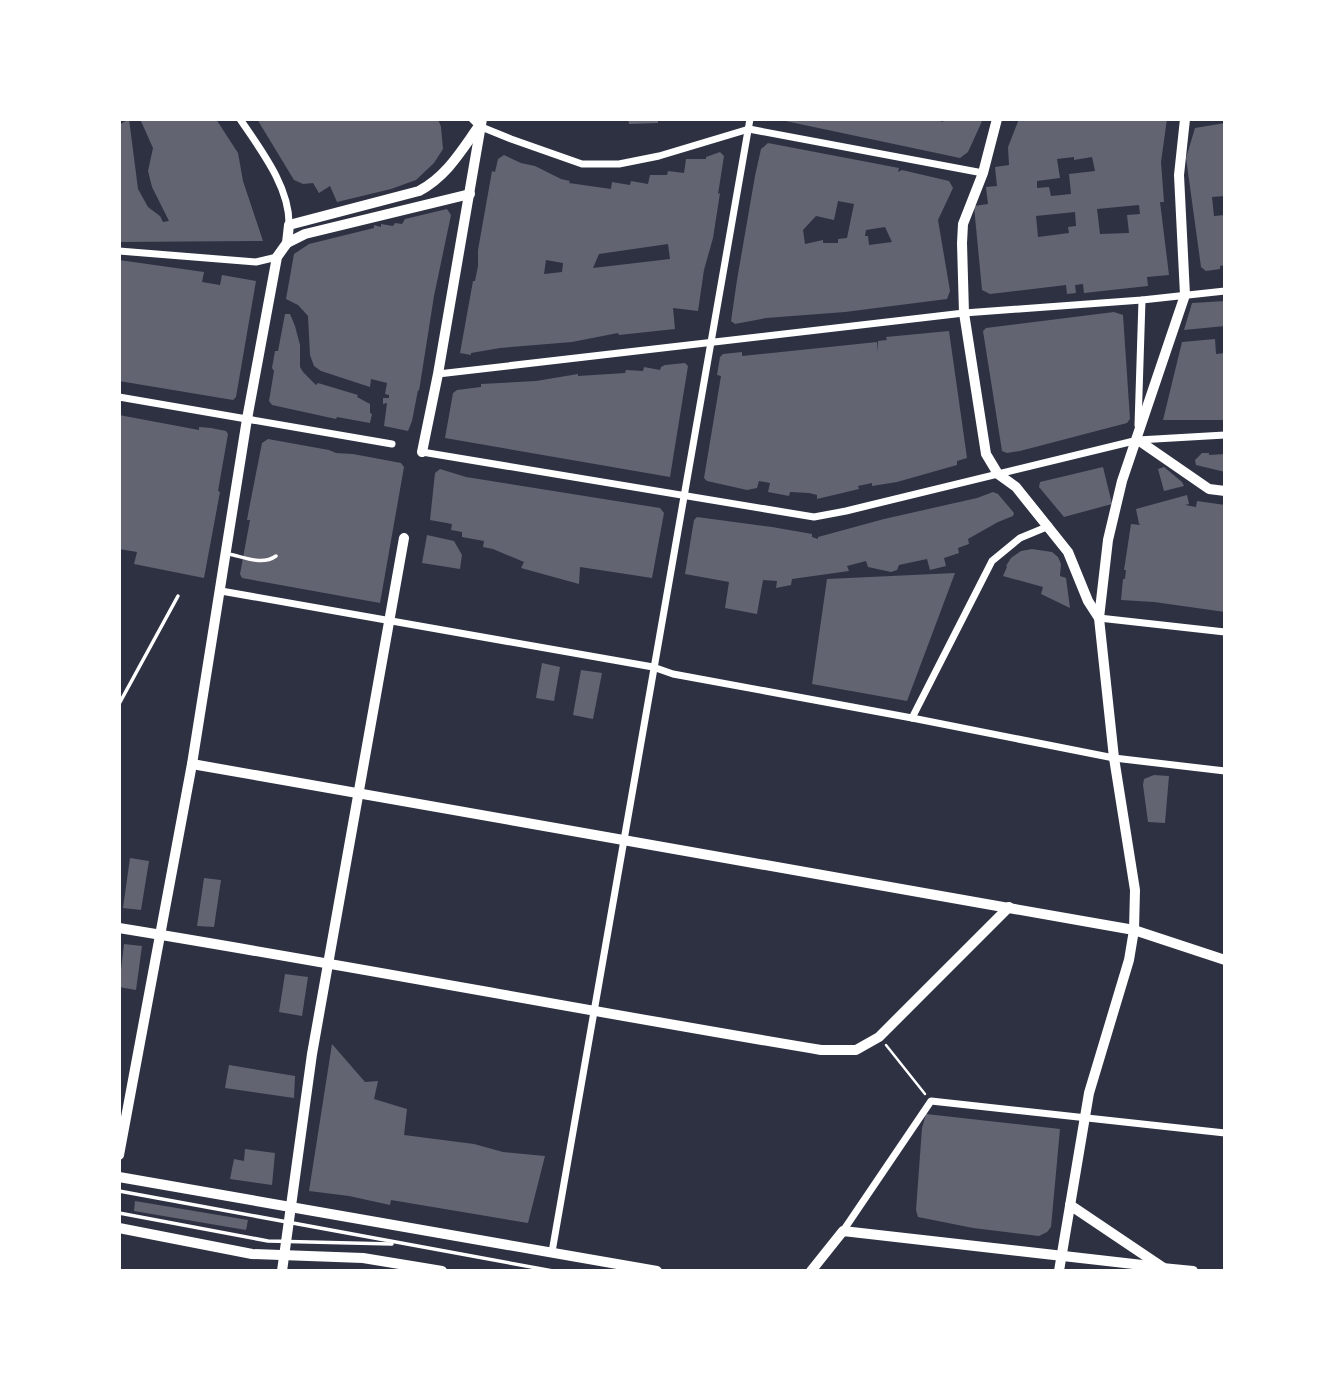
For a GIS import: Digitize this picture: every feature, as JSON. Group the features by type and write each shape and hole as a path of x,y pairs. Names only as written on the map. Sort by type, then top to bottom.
{"main road":[{"path":"119,1177 657,1271"},
{"path":"1070,1205 1164,1269"},
{"path":"119,1228 252,1254 363,1258 442,1271"},
{"path":"811,1271 843,1231 1164,1269"}],"street":[{"path":"240,119 281,188 289,225 288,243"},
{"path":"552,1252 750,119"},
{"path":"998,119 983,173 963,224 964,313 986,454 998,474 1016,487 1068,552 1088,601 1099,618"},
{"path":"1059,1271 1092,1079 1129,961 1134,930 1135,890 1114,758 1099,618 1108,540 1122,481 1185,295 1179,175 1185,119"},
{"path":"289,225 419,191 433,183 452,164 478,121"},
{"path":"478,121 570,161 594,165 659,156 749,129 983,173"},
{"path":"478,121 470,194 422,452 802,516 825,516 1138,440 1225,435"},
{"path":"119,1155 192,764 247,419 277,257 288,243 305,234 470,194"},
{"path":"119,251 256,262 277,257"},
{"path":"438,374 964,313 1225,291"},
{"path":"1138,440 1142,300"},
{"path":"119,397 391,444"},
{"path":"1138,440 1209,489 1225,491"},
{"path":"912,718 992,561 1020,538 1049,526"},
{"path":"282,1271 312,1054 404,538"},
{"path":"221,591 653,667 673,674 1114,758 1225,771"},
{"path":"1099,618 1225,632"},
{"path":"192,764 1134,930 1225,960"},
{"path":"119,928 328,963 593,1013 821,1051 856,1051 879,1037 1009,907"},
{"path":"843,1231 931,1101 1225,1133"},
{"path":"1164,1269 1193,1271"}],"lane":[{"path":"227,554 254,561 272,560 276,556"},
{"path":"119,704 178,596"},
{"path":"119,1191 553,1271"},
{"path":"119,1213 268,1241 401,1245"}],"path":[{"path":"879,1037 931,1101"}],"building":[{"path":"129,119 138,189 148,207 160,216 163,222 169,221 152,187 148,171 153,148 140,119 216,119 238,153 243,181 263,241 119,242 119,125"},
{"path":"257,119 438,119 443,149 434,163 416,180 337,202 330,186 319,193 313,183 303,184 294,180"},
{"path":"628,119 658,119 658,123 629,124"},
{"path":"776,119 935,119 943,122 944,119 983,119 968,152 960,158"},
{"path":"1019,119 1167,119 1161,162 1164,202 1160,202 1169,275 1147,277 1148,286 1084,293 1083,284 1075,285 1076,293 1067,294 1066,285 990,294 982,290 974,206 988,204 986,187 997,186 995,167 1009,165 1008,147","holes":["1074,157 1074,160 1092,157 1095,171 1069,174 1071,194 1051,196 1049,187 1037,188 1037,181 1060,178 1057,159","1139,205 1140,214 1127,215 1129,233 1100,234 1097,209","1075,212 1076,226 1068,227 1069,233 1038,237 1036,216"]},
{"path":"1225,123 1225,196 1212,197 1214,216 1225,215 1225,265 1220,266 1220,269 1206,271 1201,267 1186,158 1195,128"},
{"path":"768,143 899,168 898,172 902,170 949,181 953,188 938,220 950,291 947,299 845,312 766,318 735,324 731,321 761,149","holes":["838,201 854,204 847,238 838,239 838,243 823,243 823,240 805,244 803,230 816,216 834,220","885,227 892,242 869,245 868,236 865,236 866,230"]},
{"path":"720,152 724,156 713,238 704,270 698,311 673,308 675,329 618,333 572,342 500,348 471,355 460,353 478,266 478,250 492,171 495,172 498,159 504,155 570,181 569,183 611,189 612,182 648,184 650,175 667,175 668,171 684,173 686,159","holes":["668,244 670,259 593,268 599,254","546,260 563,263 562,272 544,274"]},
{"path":"447,209 451,215 412,421 408,431 384,426 387,403 383,404 383,398 389,398 389,395 385,394 387,383 371,379 370,387 321,371 314,366 310,355 308,316 298,305 286,299 294,254 309,244 374,228 374,225 381,227 381,224 402,224 405,219"},
{"path":"119,260 204,272 202,282 220,285 222,275 256,281 236,397 233,400 119,381"},
{"path":"1225,301 1225,326 1184,330 1192,303"},
{"path":"1114,312 1123,315 1130,419 1127,423 1020,451 1002,451 983,331 986,328"},
{"path":"285,314 290,314 295,326 303,372 316,385 318,383 358,395 357,397 370,404 370,423 337,417 336,419 272,405 269,401 274,371 272,368"},
{"path":"949,331 967,458 957,461 957,465 897,482 858,486 859,489 817,499 817,495 809,493 790,492 789,496 768,492 770,483 759,481 757,488 747,490 704,478 721,376 717,375 723,354 742,352 742,356 877,342 878,352 878,341 887,340 886,337"},
{"path":"1215,339 1216,354 1225,353 1225,420 1163,420 1182,342"},
{"path":"685,363 688,366 670,477 445,438 453,393 457,390 481,387 481,384 536,381 578,374 643,371 644,367 660,370 665,365"},
{"path":"119,415 199,430 199,427 211,428 226,431 228,434 204,578 134,564 137,552 119,549"},
{"path":"268,439 401,463 404,467 380,603 242,578 240,574 250,520 247,520 249,509 262,443"},
{"path":"1202,453 1225,454 1225,472 1196,465 1195,460"},
{"path":"1103,467 1112,504 1064,517 1039,487 1040,482"},
{"path":"1164,467 1184,486 1164,491 1158,469"},
{"path":"440,469 466,477 660,508 664,513 652,578 580,567 579,584 521,568 524,562 483,547 484,541 462,537 462,532 451,530 452,524 430,520 435,473"},
{"path":"993,492 998,494 1014,513 1013,516 968,539 969,544 958,548 959,553 944,558 946,566 930,570 927,559 899,565 897,570 891,572 868,567 866,561 847,566 849,571 792,579 791,585 776,588 777,581 763,580 757,614 725,608 729,582 685,574 694,520 697,517 812,534 812,537 818,539 884,519"},
{"path":"1187,495 1189,504 1185,505 1196,507 1197,501 1225,505 1225,612 1121,600 1131,524 1141,525 1136,509"},
{"path":"427,535 454,541 462,555 460,569 422,563"},
{"path":"1032,549 1052,552 1058,557 1061,564 1060,576 1066,578 1070,608 1041,594 1043,587 1003,576 1011,558 1021,551"},
{"path":"955,573 907,701 812,684 827,579"},
{"path":"542,663 560,667 554,701 536,698"},
{"path":"581,670 602,673 593,719 573,715"},
{"path":"1154,775 1169,776 1165,823 1148,822 1143,785 1144,779"},
{"path":"130,858 149,861 141,910 123,908"},
{"path":"204,878 221,880 214,927 197,926"},
{"path":"124,944 142,946 136,990 119,987"},
{"path":"285,974 308,977 302,1016 279,1012"},
{"path":"332,1044 365,1082 378,1081 374,1099 407,1109 404,1135 474,1144 503,1152 545,1156 528,1223 391,1200 390,1205 309,1191"},
{"path":"229,1065 295,1076 294,1098 225,1088"},
{"path":"926,1114 1060,1129 1051,1227 1047,1232 1039,1236 973,1228 918,1217 916,1210 922,1128"},
{"path":"245,1149 275,1153 272,1185 230,1179 234,1159 244,1161"},
{"path":"135,1201 248,1220 246,1230 134,1211"}]}
